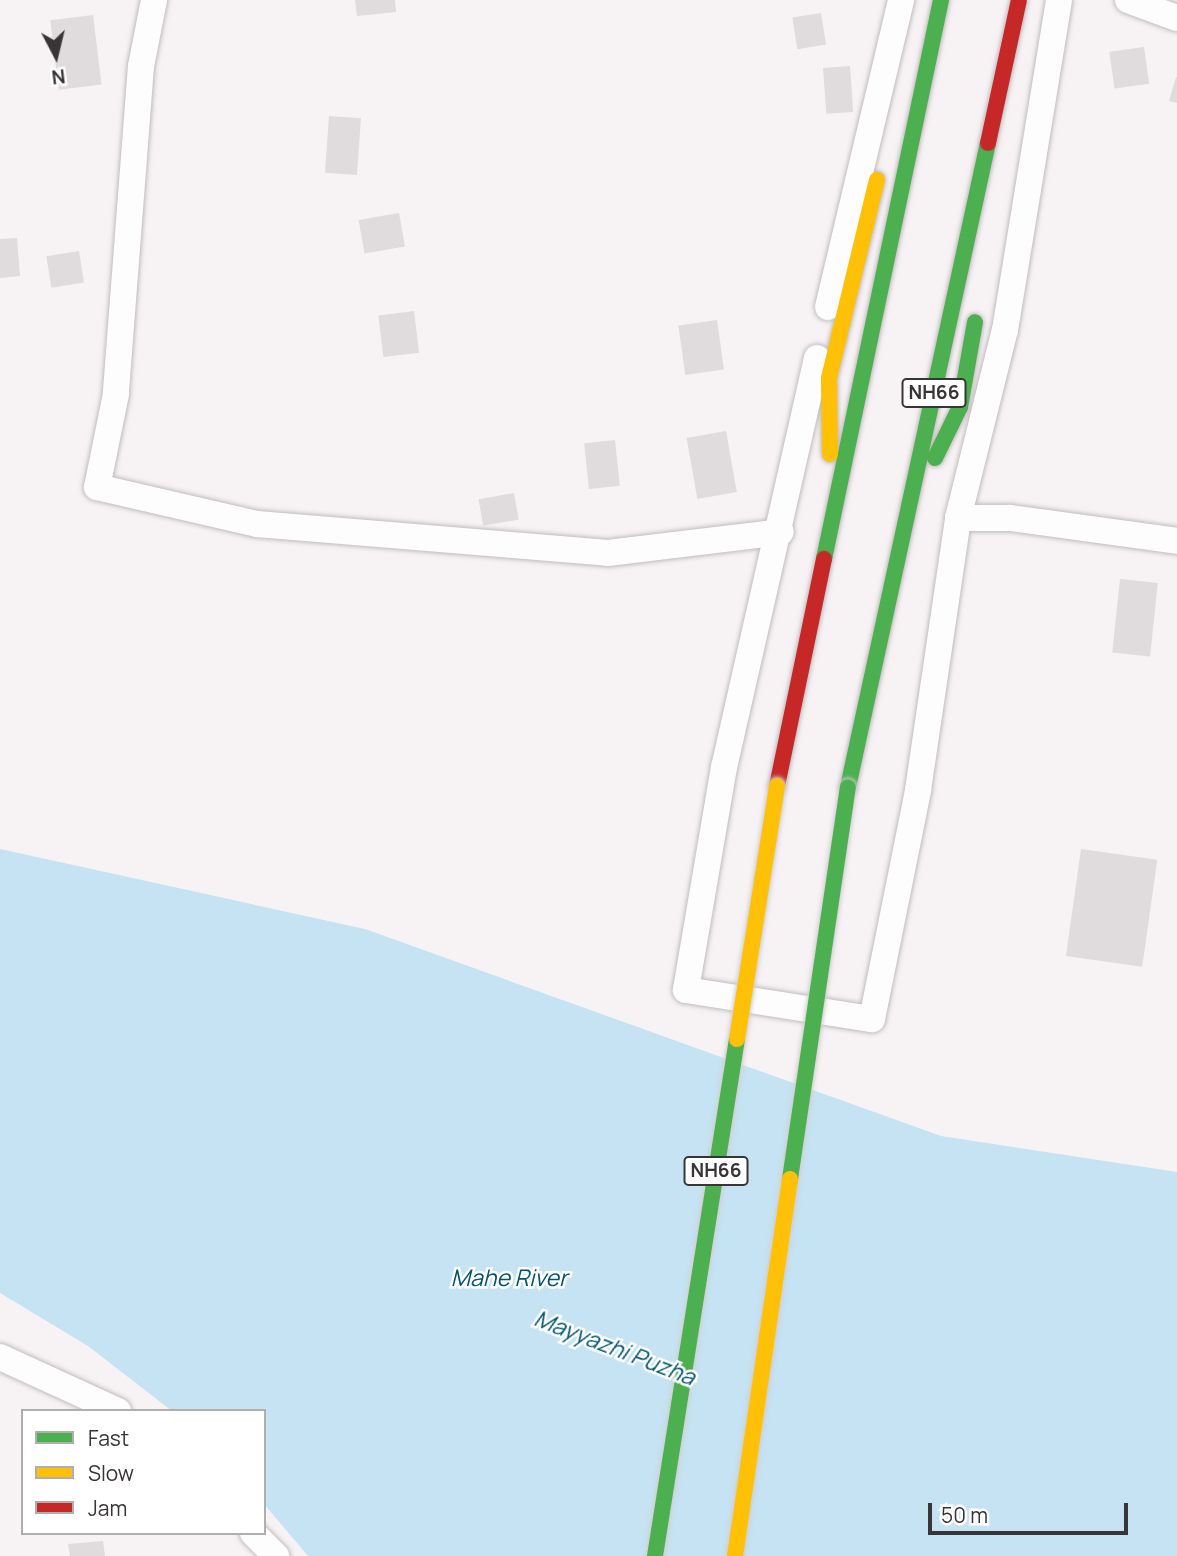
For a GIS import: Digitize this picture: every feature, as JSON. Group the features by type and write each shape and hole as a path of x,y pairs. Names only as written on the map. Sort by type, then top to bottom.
{"highway":[{"name":"NH66","path":"655,1556 777,786 941,0"},
{"name":"NH66","path":"735,1556 848,787 1018,0"},
{"path":"1006,152 1030,17 1043,0"},
{"path":"831,526 829,378 895,108"},
{"path":"906,519 960,407 979,299"}],"street":[{"path":"154,0 141,66 116,394 97,486 154,505 257,524 608,553 781,532"},
{"path":"901,0 781,532 724,767 686,990 872,1019 918,790 958,518 1004,330 1059,0"},
{"path":"1128,0 1177,18"},
{"path":"958,518 1010,518 1177,541"},
{"path":"0,1356 114,1409"},
{"path":"255,1535 276,1556"}],"water":[{"name":"Mahe River","path":"0,849 365,929 941,1136 1177,1172 1177,1556 308,1556 266,1506 266,1409 169,1409 88,1346 0,1293"}],"building":[{"path":"355,0 395,0 396,12 357,16"},
{"path":"821,13 826,45 797,49 792,18"},
{"path":"93,15 102,84 59,90 50,20"},
{"path":"1144,47 1149,84 1114,89 1109,52"},
{"path":"850,66 853,112 826,114 823,68"},
{"path":"1177,77 1177,103 1169,101"},
{"path":"329,116 361,118 357,175 325,173"},
{"path":"399,213 405,246 365,254 359,220"},
{"path":"17,238 20,276 0,278 0,239"},
{"path":"79,251 84,283 51,288 46,256"},
{"path":"414,311 419,353 383,357 378,315"},
{"path":"717,320 724,370 685,375 678,325"},
{"path":"726,431 737,492 697,499 687,438"},
{"path":"615,440 620,486 589,489 584,443"},
{"path":"514,493 519,520 483,526 479,499"},
{"path":"1120,579 1158,583 1150,657 1112,653"},
{"path":"1081,849 1157,860 1142,967 1066,956"},
{"path":"103,1541 105,1556 70,1556 68,1544"}],"traffic: fast":[{"path":"824,559 941,0"},
{"path":"848,787 988,143"},
{"path":"935,458 960,407 975,322"},
{"path":"790,1179 848,787"},
{"path":"655,1556 737,1039"}],"traffic: slow":[{"path":"830,454 829,378 877,180"},
{"path":"737,1039 777,786"},
{"path":"735,1556 790,1179"}],"traffic: jam":[{"path":"988,143 1019,0"},
{"path":"777,786 824,559"}],"water label":[{"name":"Mayyazhi Puzha","path":"615,1347"}]}
